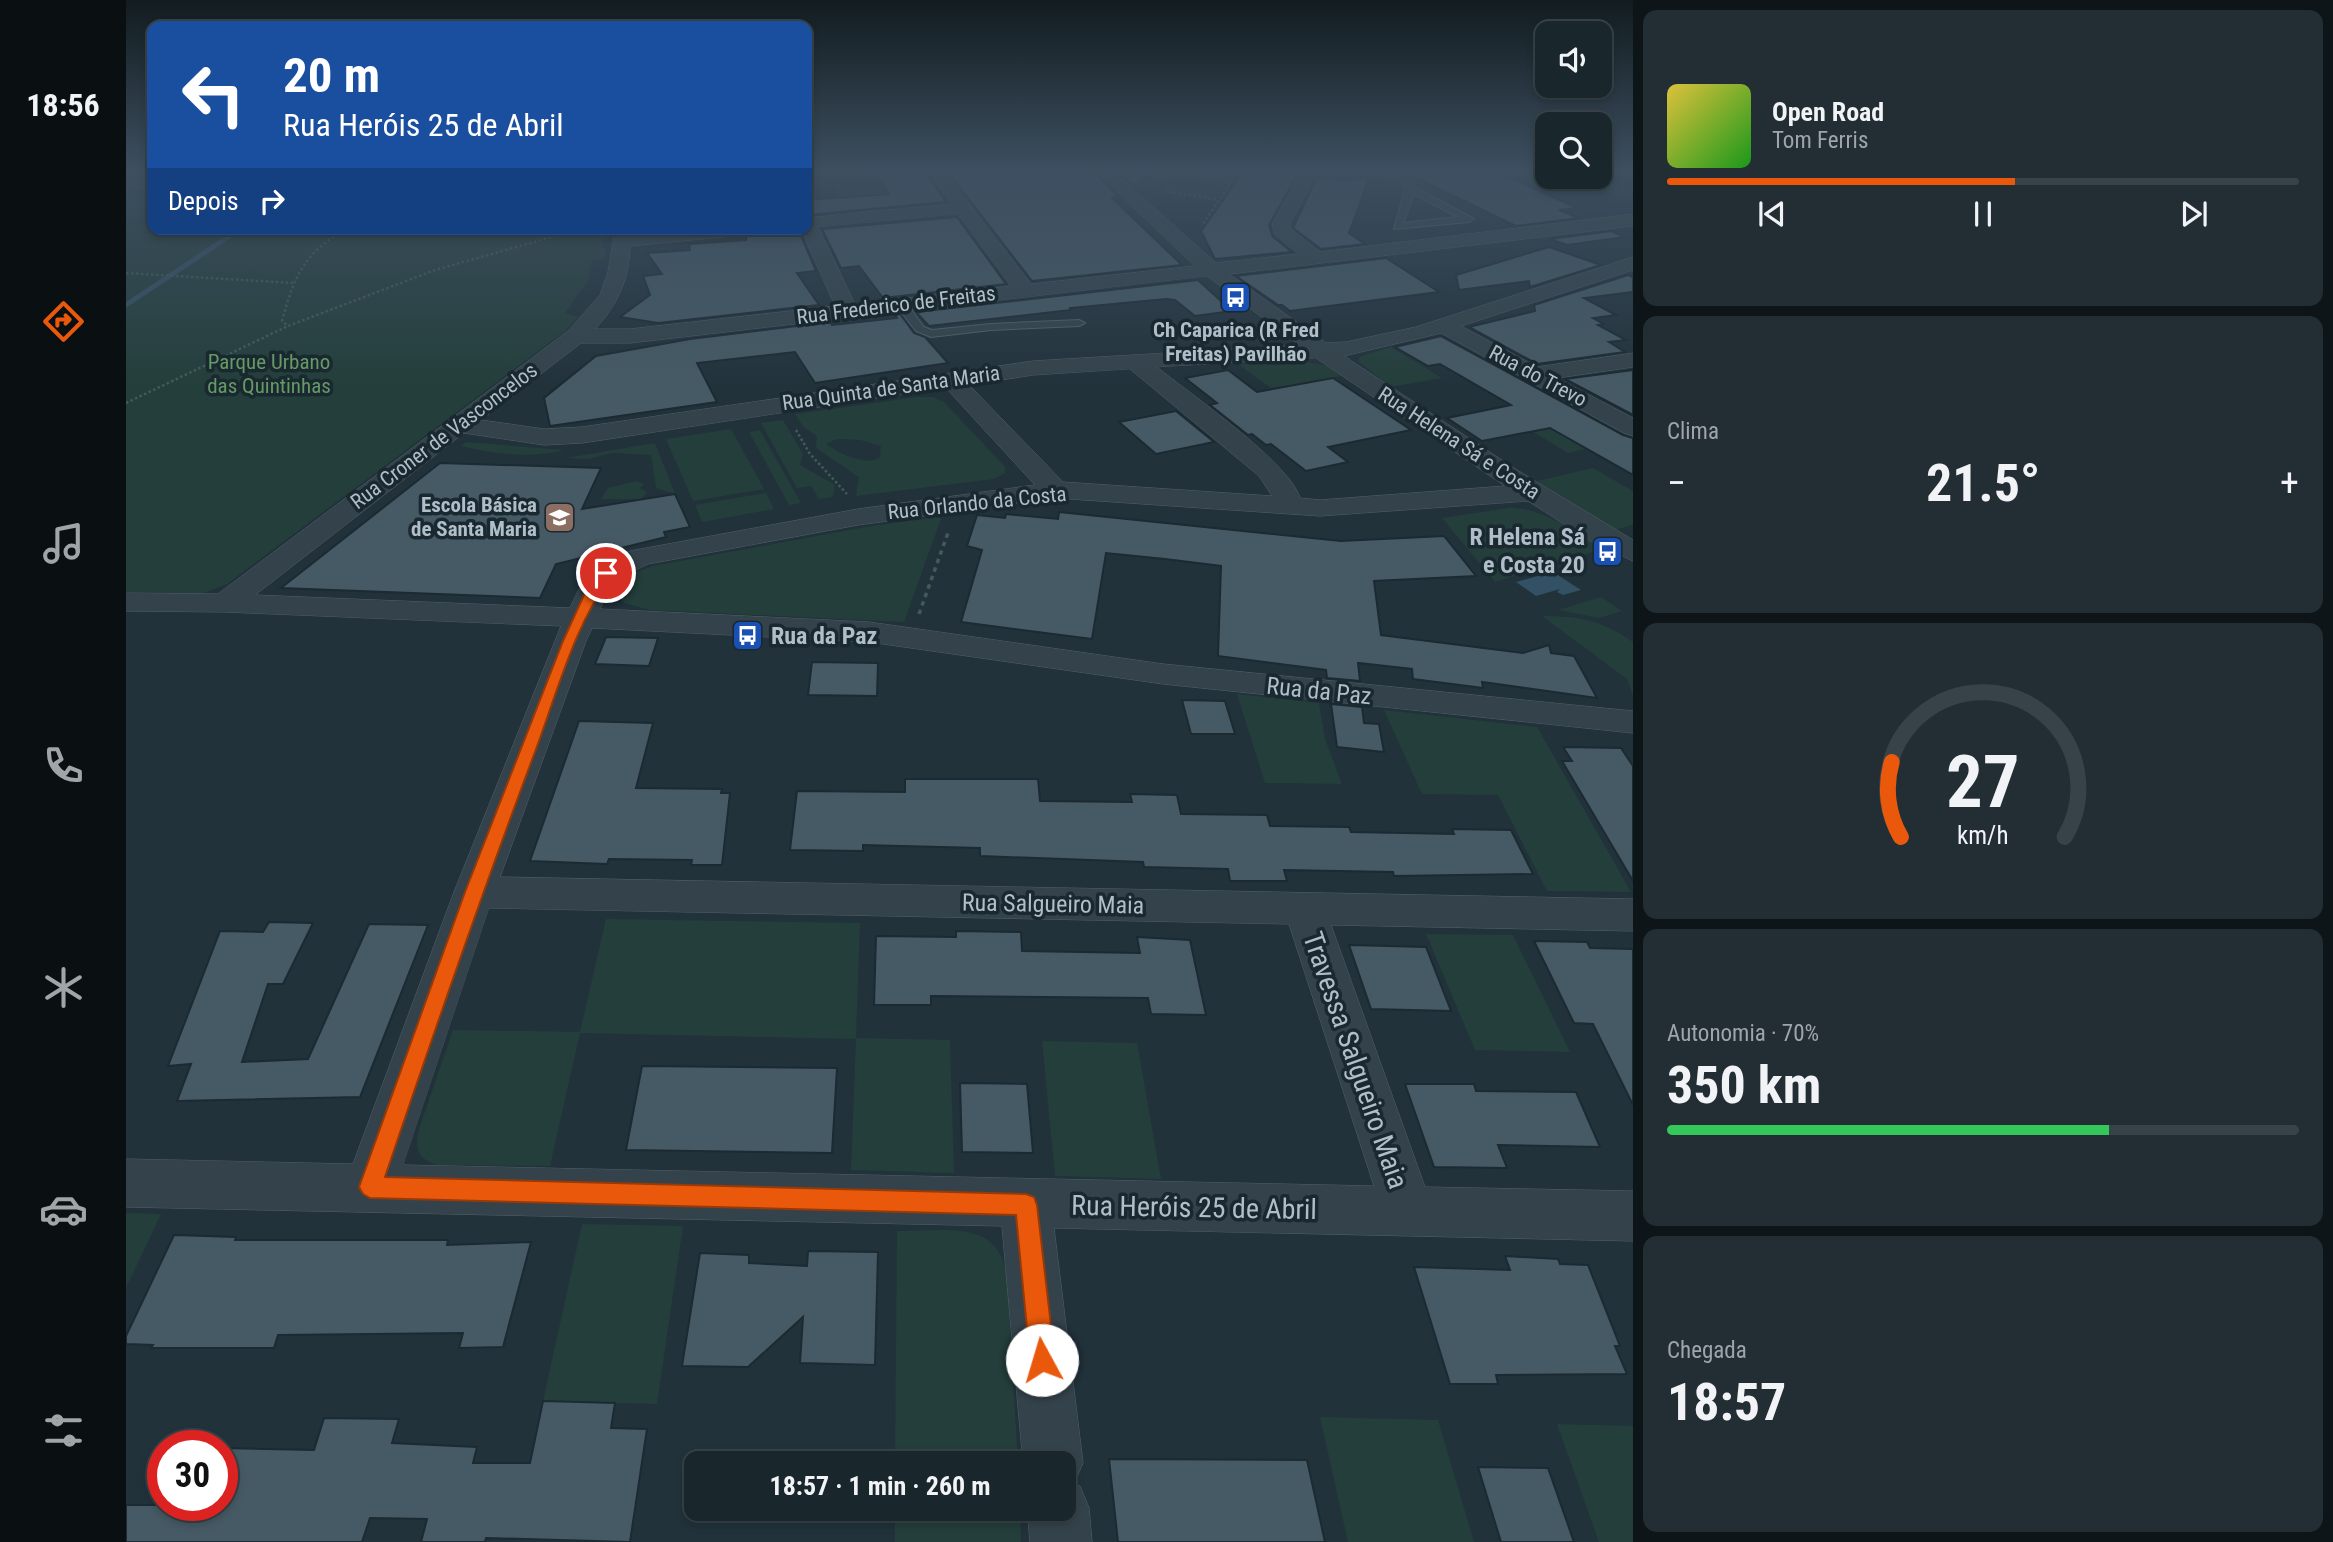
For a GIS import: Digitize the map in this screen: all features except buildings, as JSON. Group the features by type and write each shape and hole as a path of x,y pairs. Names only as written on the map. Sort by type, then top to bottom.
{"street":[{"name":"Rua Croner de Vasconcelos","path":"225,603 576,336 606,303 615,288 620,274 621,243"},
{"path":"816,243 848,311"},
{"path":"989,243 1025,291"},
{"name":"Rua Helena Sá e Costa","path":"1182,243 1212,270 1379,391 1602,536 1633,552"},
{"path":"1297,243 1316,258"},
{"name":"Rua Frederico de Freitas","path":"576,336 630,336 1441,243"},
{"name":"Rua Quinta de Santa Maria","path":"460,425 544,437 582,435 1033,368 1324,352 1365,346 1442,326 1633,263"},
{"name":"Rua do Trevo","path":"1442,326 1633,428"},
{"path":"1534,374 1633,360"},
{"path":"1137,363 1268,470 1281,484 1287,496 1288,507"},
{"path":"951,379 1055,490"},
{"name":"Rua Orlando da Costa","path":"370,1187 474,892 570,641 596,584 606,573 640,557 858,517 1055,490 1288,507 1350,508 1534,492"},
{"name":"Rua da Paz","path":"126,602 527,614 582,619 869,632 1163,674 1633,722"},
{"name":"Rua Salgueiro Maia","path":"474,892 1633,915"},
{"name":"Travessa Salgueiro Maia","path":"1305,909 1408,1211"},
{"name":"Rua Heróis 25 de Abril","path":"126,1182 1026,1205 1633,1216"},
{"path":"1026,1205 1052,1451"},
{"path":"1059,1521 1061,1542"}],"lane":[{"path":"902,305 920,329 931,334 1079,323"}],"path":[{"path":"288,326 282,321 297,271 322,243"},
{"path":"126,403 288,326 296,325 370,291 434,268 526,243"},
{"path":"126,272 150,276 293,283"},
{"path":"792,422 810,454 846,493 858,517"},
{"path":"916,637 916,624 955,514 949,503"}],"green space":[{"name":"Parque Urbano das Quintinhas","path":"126,243 603,243 606,259 591,261 589,279 565,313 578,317 565,331 227,584 201,594 126,592"},
{"path":"1391,347 1442,378 1391,387 1359,362 1359,357"},
{"path":"1304,361 1327,366 1341,376 1272,389 1238,364"},
{"path":"933,397 944,402 1005,467 1005,473 994,479 856,496 859,477 816,448 817,436 804,428 795,414","holes":["837,439 860,440 881,446 880,457 860,460 826,444"]},
{"path":"1592,415 1633,437 1568,453 1528,429"},
{"path":"783,420 803,454 800,465 835,485 833,497 819,499 811,486 797,488 761,423"},
{"path":"731,429 764,489 693,501 666,439"},
{"path":"760,430 801,503 789,505 749,432"},
{"path":"466,442 564,450 512,454 461,446"},
{"path":"655,443 675,494 656,488 651,455 612,453 588,459 566,458"},
{"path":"1593,468 1633,491 1633,525 1615,530 1537,481"},
{"path":"636,481 644,484 640,488 647,492 641,499 601,499 608,488"},
{"path":"766,493 774,509 702,522 695,505"},
{"path":"1509,508 1546,516 1603,549 1495,582 1442,518"},
{"path":"942,516 904,622 650,610 624,603 616,590 628,575 653,566 866,527"},
{"path":"1601,597 1622,611 1599,618 1558,610"},
{"path":"1542,616 1590,621 1633,642 1633,696 1627,679"},
{"path":"1237,694 1319,703 1325,739 1342,784 1265,783"},
{"path":"1384,710 1537,727 1631,892 1547,891 1498,795 1422,794"},
{"path":"606,919 860,923 856,1038 950,1040 954,1173 851,1170 856,1039 580,1033 550,1166 437,1165 422,1157 417,1144 418,1132 453,1030 580,1032"},
{"path":"1426,934 1513,935 1570,1052 1475,1050"},
{"path":"1042,1041 1137,1043 1161,1179 1055,1176"},
{"path":"126,1213 161,1214 126,1288"},
{"path":"582,1224 683,1226 657,1404 543,1401"},
{"path":"950,1230 981,1236 993,1245 1002,1258 1007,1277 1017,1451 895,1451 897,1231"},
{"path":"1320,1417 1438,1420 1474,1542 1348,1542"},
{"path":"1557,1424 1633,1426 1633,1542 1599,1542"},
{"path":"895,1521 1020,1521 1021,1542 895,1542"}],"water":[{"path":"1553,572 1581,590 1563,595 1557,592 1560,589 1536,596 1516,582"}],"waterway":[{"path":"126,305 219,243"}],"place":[{"name":"Ch Caparica (R Fred Freitas) Pavilhão","path":"1236,298"},
{"name":"Escola Básica de Santa Maria","path":"560,517"},
{"name":"R Helena Sá e Costa 20","path":"1608,551"},
{"name":"Rua da Paz","path":"748,636"}],"route":[{"path":"606,573 596,584 570,641 512,791 370,1187 1026,1205 1042,1360"}]}
